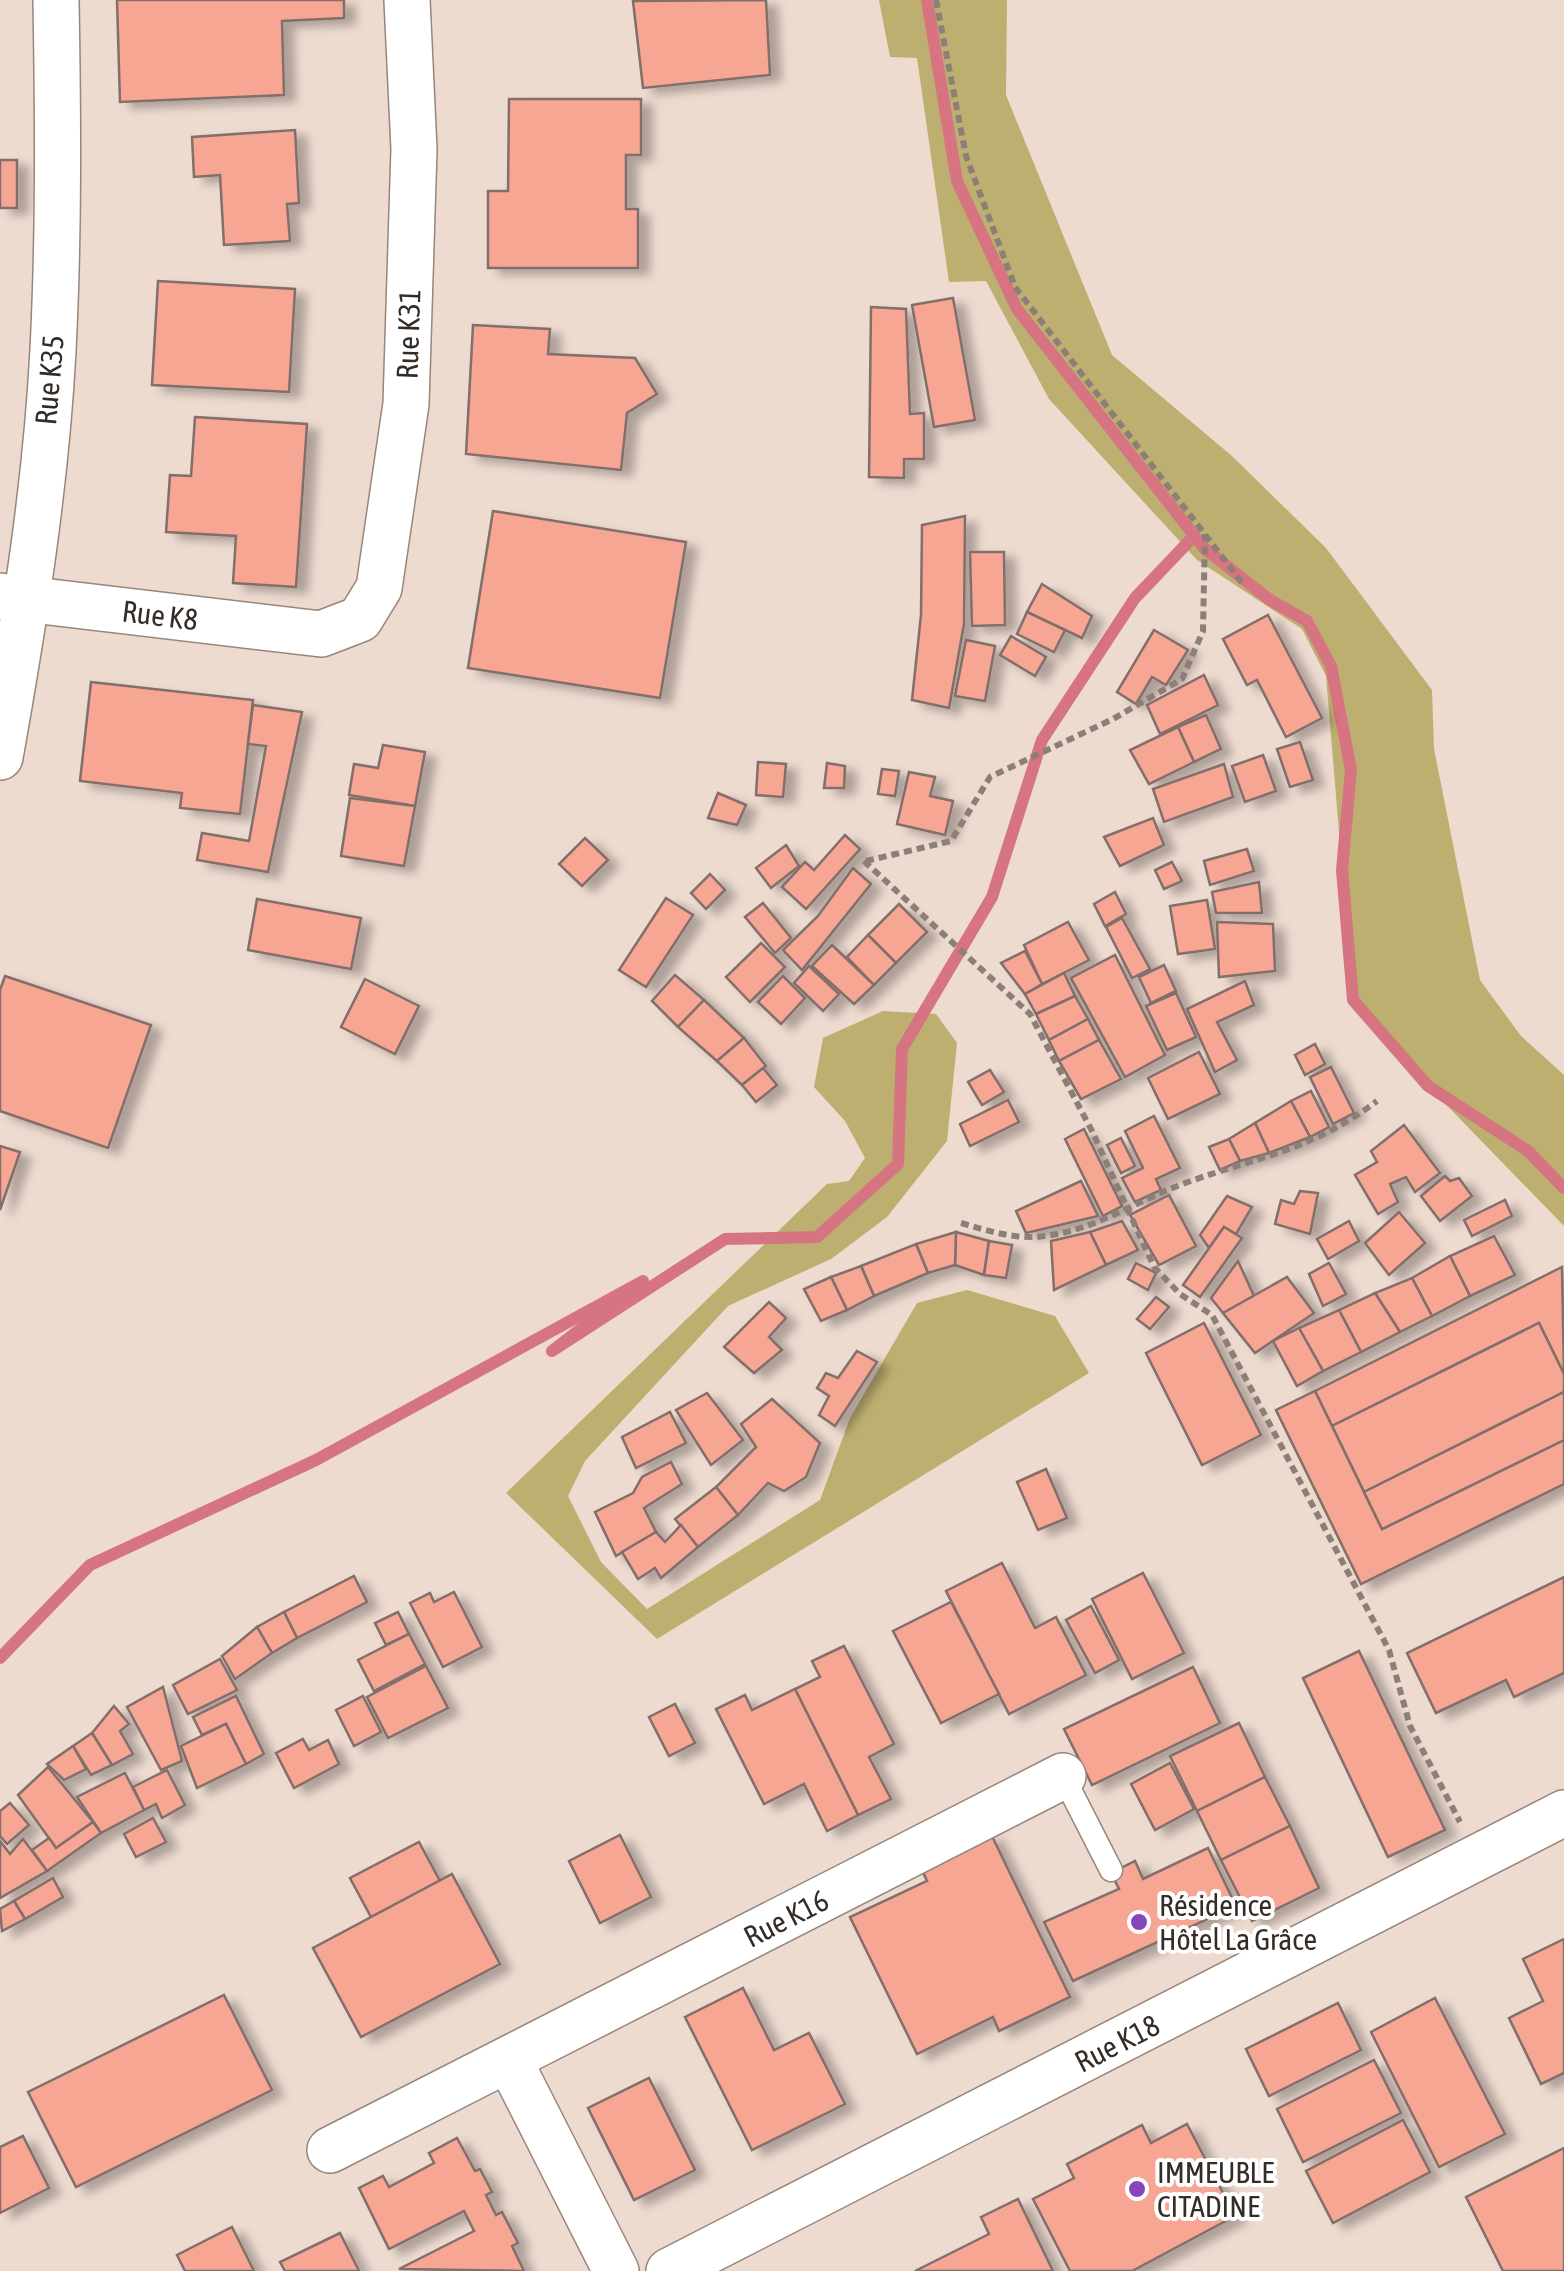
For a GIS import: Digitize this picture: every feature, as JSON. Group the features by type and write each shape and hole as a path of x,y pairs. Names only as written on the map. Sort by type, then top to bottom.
{"street":[{"name":"Rue K35","path":"0,757 14,598 53,353 60,161 56,0"},
{"name":"Rue K31","path":"321,634 360,619 379,588 403,422 414,149 407,0"},
{"name":"Rue K8","path":"14,598 321,634"},
{"name":"Rue K16","path":"330,2150 1063,1776"},
{"name":"Rue K18","path":"669,2271 754,2253 1564,1813"},
{"path":"509,2060 616,2271"}],"lane":[{"path":"1063,1776 1112,1870"}],"path":[{"path":"936,0 966,156 1015,288 1243,584"},
{"path":"1205,534 1203,631 1182,679 1113,719 990,778 951,841 864,862 1030,1014 1092,1131 1154,1268 1180,1294 1212,1315 1389,1650 1410,1726 1479,1856"},
{"path":"962,1223 1008,1236 1045,1236 1125,1210 1184,1183 1297,1148 1342,1128 1377,1101"}],"shaded area":[{"path":"879,0 1007,0 1006,95 1112,355 1232,456 1326,548 1432,690 1434,749 1480,980 1521,1036 1564,1075 1564,1226 1428,1086 1353,1000 1326,676 1302,629 1197,560 1049,399 986,281 949,282 917,58 890,57"},
{"path":"883,1011 936,1014 957,1043 947,1141 887,1217 831,1259 728,1306 585,1461 568,1496 601,1562 647,1609 820,1500 850,1418 917,1303 967,1290 1055,1316 1089,1373 657,1639 506,1493 827,1184 849,1181 865,1158 845,1121 814,1087 823,1038"}],"building":[{"path":"117,0 344,0 344,18 282,21 284,95 120,102"},
{"path":"766,0 770,75 643,88 633,1"},
{"path":"509,99 641,99 641,155 626,155 626,209 638,209 638,268 488,268 488,191 508,191"},
{"path":"295,130 299,203 287,204 290,241 224,245 220,175 194,177 192,137"},
{"path":"0,160 17,160 17,208 0,208"},
{"path":"158,281 295,289 289,392 152,385"},
{"path":"953,298 975,420 934,427 912,305"},
{"path":"871,307 906,309 910,414 924,413 924,459 904,459 904,478 869,477"},
{"path":"473,325 550,329 548,354 635,358 657,394 627,413 621,470 466,454"},
{"path":"195,417 307,424 296,587 233,583 236,536 166,532 170,475 191,476"},
{"path":"493,511 686,542 660,698 468,668"},
{"path":"965,516 964,624 949,708 912,700 921,615 922,525"},
{"path":"970,552 1004,552 1005,625 972,626"},
{"path":"1042,584 1092,616 1082,638 1027,612"},
{"path":"1027,612 1065,630 1054,652 1017,634"},
{"path":"1268,615 1322,718 1286,737 1257,680 1247,685 1223,639"},
{"path":"1154,630 1188,650 1166,685 1152,677 1136,704 1117,692"},
{"path":"1011,636 1046,657 1035,676 1000,655"},
{"path":"966,640 995,646 985,701 955,696"},
{"path":"1204,675 1218,705 1160,734 1147,705"},
{"path":"91,682 253,700 240,814 180,808 182,793 80,781"},
{"path":"253,705 302,712 268,872 197,860 202,833 249,841 266,746 248,744"},
{"path":"1206,715 1221,749 1194,762 1178,727"},
{"path":"1178,727 1194,762 1149,784 1130,750"},
{"path":"1300,742 1313,780 1290,787 1277,749"},
{"path":"383,745 425,752 415,806 349,795 354,764 378,768"},
{"path":"1263,755 1276,791 1245,802 1232,766"},
{"path":"758,762 786,764 783,797 756,795"},
{"path":"827,763 845,766 844,788 824,788"},
{"path":"1224,764 1233,797 1164,822 1153,789"},
{"path":"882,769 899,771 895,796 878,794"},
{"path":"909,772 935,777 930,796 953,801 945,835 897,824"},
{"path":"718,793 746,805 737,825 708,818"},
{"path":"350,798 415,806 404,866 341,856"},
{"path":"1153,818 1164,845 1120,866 1104,837"},
{"path":"845,835 860,849 806,909 782,887 805,862 814,870"},
{"path":"585,838 608,860 582,886 559,864"},
{"path":"786,845 799,866 771,888 756,868"},
{"path":"1247,849 1254,871 1210,885 1204,861"},
{"path":"1172,862 1182,881 1164,889 1155,870"},
{"path":"853,868 871,884 802,970 783,950 818,916"},
{"path":"710,874 725,890 706,909 691,893"},
{"path":"1259,882 1262,913 1216,913 1212,892"},
{"path":"1115,892 1126,914 1105,926 1094,904"},
{"path":"666,898 693,915 646,987 619,970"},
{"path":"257,899 361,918 351,969 248,950"},
{"path":"1207,900 1215,949 1178,954 1170,906"},
{"path":"763,903 791,938 775,953 745,917"},
{"path":"899,904 927,932 896,963 868,935"},
{"path":"1122,918 1150,969 1132,978 1106,927"},
{"path":"1068,922 1089,960 1042,984 1024,945"},
{"path":"1217,922 1273,924 1275,971 1219,977"},
{"path":"868,935 896,963 874,985 847,957"},
{"path":"761,943 785,967 750,1002 726,977"},
{"path":"832,945 874,985 854,1004 812,966"},
{"path":"1025,951 1042,984 1025,994 1001,963"},
{"path":"1115,955 1165,1055 1125,1077 1071,978"},
{"path":"1164,965 1176,991 1151,1003 1139,977"},
{"path":"809,966 839,994 823,1011 794,983"},
{"path":"1064,973 1075,996 1036,1014 1025,994"},
{"path":"675,975 704,1000 678,1027 652,1001"},
{"path":"5,976 151,1025 108,1148 0,1111 0,990"},
{"path":"783,976 805,998 781,1024 758,1002"},
{"path":"365,979 419,1006 395,1054 341,1027"},
{"path":"1245,981 1254,1005 1217,1022 1237,1060 1215,1072 1187,1009"},
{"path":"1176,993 1196,1037 1167,1050 1146,1006"},
{"path":"1075,996 1088,1019 1049,1040 1036,1014"},
{"path":"704,1000 744,1038 717,1061 678,1027"},
{"path":"1088,1019 1099,1040 1059,1061 1049,1040"},
{"path":"744,1038 766,1066 742,1085 717,1061"},
{"path":"1099,1040 1121,1079 1081,1099 1059,1061"},
{"path":"1315,1044 1325,1064 1305,1075 1295,1055"},
{"path":"1199,1052 1220,1094 1168,1119 1148,1078"},
{"path":"1331,1067 1354,1113 1333,1124 1310,1077"},
{"path":"763,1068 777,1085 756,1102 742,1085"},
{"path":"990,1070 1004,1092 982,1105 968,1082"},
{"path":"1311,1091 1329,1127 1310,1137 1291,1101"},
{"path":"1008,1100 1019,1122 970,1146 960,1124"},
{"path":"1291,1101 1310,1137 1269,1153 1255,1123"},
{"path":"1154,1116 1180,1168 1156,1179 1161,1190 1135,1202 1122,1178 1143,1168 1125,1131"},
{"path":"1255,1123 1269,1153 1240,1161 1229,1139"},
{"path":"1404,1125 1440,1173 1415,1192 1406,1177 1390,1184 1398,1202 1378,1214 1355,1175 1377,1162 1371,1151"},
{"path":"1084,1129 1122,1206 1103,1216 1065,1139"},
{"path":"1121,1138 1135,1166 1121,1173 1107,1145"},
{"path":"1229,1139 1240,1161 1220,1170 1209,1147"},
{"path":"0,1146 20,1152 0,1210"},
{"path":"1445,1176 1450,1181 1459,1178 1472,1196 1440,1221 1421,1196"},
{"path":"1081,1181 1098,1216 1026,1233 1016,1211"},
{"path":"1300,1191 1318,1193 1310,1234 1275,1224 1281,1200 1294,1204"},
{"path":"1169,1195 1196,1246 1159,1265 1130,1215"},
{"path":"1227,1196 1252,1207 1236,1234 1224,1227 1209,1248 1200,1235"},
{"path":"1505,1200 1512,1216 1472,1236 1464,1220"},
{"path":"1399,1212 1425,1243 1389,1275 1365,1243"},
{"path":"1122,1221 1138,1250 1106,1265 1090,1232"},
{"path":"1349,1221 1359,1241 1328,1259 1317,1239"},
{"path":"1224,1227 1242,1238 1200,1297 1183,1285"},
{"path":"956,1232 989,1241 984,1275 955,1265"},
{"path":"956,1232 955,1265 928,1273 916,1244"},
{"path":"1090,1232 1106,1265 1054,1290 1051,1241"},
{"path":"1494,1236 1515,1275 1470,1296 1450,1256"},
{"path":"989,1241 1012,1245 1006,1278 984,1275"},
{"path":"916,1244 928,1273 874,1296 861,1266"},
{"path":"1450,1256 1470,1296 1432,1316 1412,1278"},
{"path":"1238,1261 1254,1296 1223,1313 1211,1298"},
{"path":"1136,1263 1156,1273 1148,1290 1128,1279"},
{"path":"1329,1263 1346,1294 1323,1306 1309,1274"},
{"path":"861,1266 874,1296 847,1310 831,1277"},
{"path":"1562,1267 1564,1374 1539,1323 1332,1426 1315,1391"},
{"path":"831,1277 847,1310 821,1321 804,1289"},
{"path":"1287,1277 1314,1313 1255,1353 1223,1313"},
{"path":"1412,1278 1432,1316 1400,1332 1375,1293"},
{"path":"1375,1293 1400,1332 1361,1352 1339,1310"},
{"path":"1156,1297 1169,1307 1150,1329 1137,1319"},
{"path":"769,1302 786,1318 769,1337 782,1350 754,1373 724,1347"},
{"path":"1339,1310 1361,1352 1323,1371 1299,1328"},
{"path":"1204,1323 1261,1435 1202,1465 1146,1353"},
{"path":"1539,1323 1564,1374 1564,1392 1364,1492 1332,1426"},
{"path":"1299,1328 1323,1371 1297,1386 1273,1341"},
{"path":"857,1351 877,1362 835,1426 819,1415 829,1396 817,1388 826,1373 838,1378"},
{"path":"1315,1391 1382,1529 1564,1440 1564,1484 1361,1584 1276,1410"},
{"path":"1564,1392 1564,1440 1382,1529 1364,1492"},
{"path":"707,1393 743,1440 711,1465 676,1410"},
{"path":"772,1399 820,1443 806,1477 784,1491 768,1483 738,1515 716,1487 756,1447 741,1424"},
{"path":"670,1412 686,1443 636,1468 622,1437"},
{"path":"671,1462 682,1484 644,1508 656,1532 616,1556 595,1512 633,1493 642,1477"},
{"path":"1046,1469 1067,1518 1038,1530 1017,1482"},
{"path":"716,1487 738,1515 698,1547 675,1519"},
{"path":"681,1525 698,1547 661,1578 655,1568 638,1579 622,1552 656,1532 665,1542"},
{"path":"1002,1563 1035,1628 1056,1617 1086,1675 1009,1714 946,1591"},
{"path":"1143,1573 1184,1653 1132,1679 1092,1599"},
{"path":"354,1576 367,1602 297,1638 284,1612"},
{"path":"1564,1577 1564,1673 1514,1697 1506,1680 1436,1713 1407,1653"},
{"path":"454,1592 482,1647 443,1667 410,1603 430,1593 434,1602"},
{"path":"951,1602 999,1694 941,1723 893,1631"},
{"path":"1091,1606 1119,1660 1095,1673 1066,1620"},
{"path":"284,1612 297,1638 272,1653 257,1627"},
{"path":"398,1612 409,1634 386,1645 375,1623"},
{"path":"257,1627 272,1653 235,1679 222,1656"},
{"path":"409,1634 425,1664 374,1691 358,1660"},
{"path":"844,1646 894,1744 869,1757 891,1799 858,1815 795,1689 820,1677 812,1661"},
{"path":"1359,1651 1445,1830 1388,1857 1303,1678"},
{"path":"220,1659 237,1690 188,1714 173,1685"},
{"path":"426,1666 448,1708 388,1738 367,1697"},
{"path":"1193,1667 1220,1723 1092,1785 1064,1729"},
{"path":"163,1687 182,1761 161,1770 127,1707"},
{"path":"795,1689 858,1815 827,1831 804,1784 764,1804 716,1709 745,1695 752,1710"},
{"path":"236,1696 264,1754 246,1764 226,1724 202,1735 193,1717"},
{"path":"363,1696 381,1732 354,1746 336,1710"},
{"path":"675,1704 695,1743 669,1756 649,1717"},
{"path":"114,1706 129,1724 120,1731 133,1754 112,1765 92,1733"},
{"path":"1239,1723 1265,1777 1197,1811 1170,1756"},
{"path":"226,1724 246,1764 197,1788 181,1746"},
{"path":"92,1733 112,1765 91,1775 73,1746"},
{"path":"303,1739 309,1750 328,1740 339,1764 294,1788 276,1753"},
{"path":"73,1746 86,1769 64,1780 47,1764"},
{"path":"1170,1763 1194,1809 1155,1830 1131,1784"},
{"path":"48,1767 93,1822 56,1848 18,1795"},
{"path":"167,1770 185,1805 162,1818 156,1804 144,1810 133,1787"},
{"path":"125,1773 144,1810 101,1833 77,1797"},
{"path":"1265,1777 1290,1826 1221,1860 1197,1811"},
{"path":"10,1803 29,1825 7,1844 0,1836 0,1811"},
{"path":"153,1818 166,1842 136,1857 124,1834"},
{"path":"93,1822 101,1833 47,1871 32,1850 49,1838 56,1848"},
{"path":"1290,1826 1319,1888 1252,1921 1221,1860"},
{"path":"991,1834 1070,1997 999,2031 993,2017 917,2054 850,1917 927,1881 921,1868"},
{"path":"620,1835 651,1897 600,1923 569,1861"},
{"path":"23,1839 47,1871 0,1898 0,1841 10,1854"},
{"path":"419,1842 440,1881 371,1917 350,1878"},
{"path":"1208,1848 1236,1906 1073,1981 1044,1922 1119,1889 1111,1873 1135,1861 1143,1879"},
{"path":"452,1874 500,1964 361,2037 313,1948"},
{"path":"53,1878 63,1897 25,1919 14,1901"},
{"path":"14,1901 25,1919 2,1931 0,1909"},
{"path":"1564,1939 1564,2073 1541,2084 1509,2018 1543,2001 1523,1959"},
{"path":"743,1988 774,2050 809,2033 845,2104 752,2150 685,2017"},
{"path":"224,1995 272,2090 76,2187 28,2092"},
{"path":"1435,1998 1505,2134 1439,2167 1371,2032"},
{"path":"1338,2003 1361,2050 1269,2096 1246,2049"},
{"path":"1374,2060 1401,2113 1303,2162 1277,2109"},
{"path":"649,2078 695,2170 634,2200 588,2108"},
{"path":"1403,2120 1430,2172 1333,2223 1306,2171"},
{"name":"IMMEUBLE CITADINE","path":"1187,2124 1235,2216 1132,2271 1070,2271 1033,2199 1074,2178 1067,2164 1142,2125 1151,2143"},
{"path":"23,2136 49,2188 0,2213 0,2147"},
{"path":"457,2138 492,2192 486,2195 496,2215 502,2212 518,2243 512,2246 524,2271 399,2269 474,2231 464,2211 389,2249 359,2188 383,2176 389,2187 434,2163 429,2153"},
{"path":"1564,2148 1564,2271 1503,2271 1466,2197"},
{"path":"1018,2199 1053,2271 915,2271 989,2234 981,2217"},
{"path":"232,2227 254,2271 185,2271 177,2255"},
{"path":"340,2233 359,2271 285,2271 280,2262"}],"waterway":[{"path":"927,0 957,181 1017,309 1204,548 1270,600 1307,621 1331,666 1351,770 1342,870 1353,1000 1428,1086 1528,1151 1564,1188"},
{"path":"0,1658 90,1565 316,1460 643,1281 552,1351 725,1239 817,1237 898,1164 902,1049 992,897 1042,740 1135,598 1194,536"}],"place":[{"name":"Résidence Hôtel La Grâce","path":"1139,1922"},
{"name":"IMMEUBLE CITADINE","path":"1137,2189"}]}
